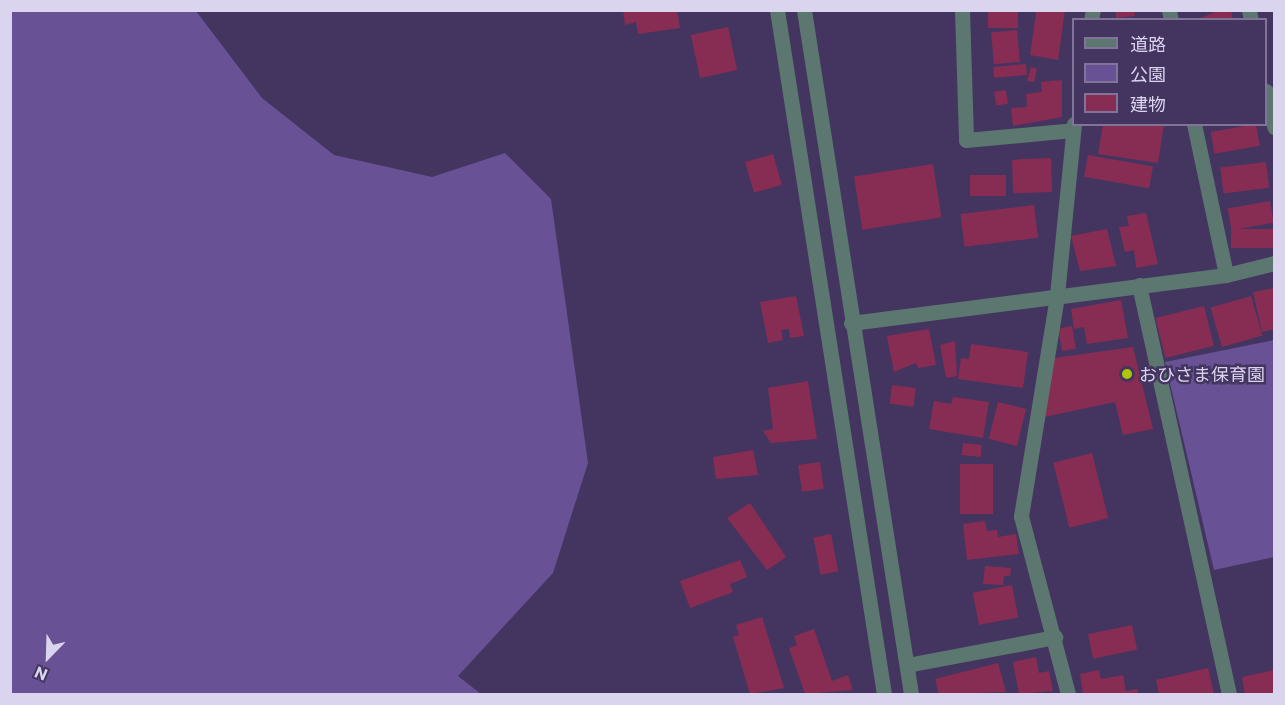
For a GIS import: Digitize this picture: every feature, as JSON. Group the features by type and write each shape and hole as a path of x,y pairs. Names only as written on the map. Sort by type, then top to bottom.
{"street":[{"path":"777,10 884,694"},
{"path":"804,10 851,323 911,694"},
{"path":"962,10 966,140 1074,127 1057,295 1021,516 1055,637 1068,694"},
{"path":"1267,96 1275,127"},
{"path":"1194,126 1226,274"},
{"path":"851,323 1226,274 1275,263"},
{"path":"1139,285 1229,694"},
{"path":"907,665 1055,637"}],"green space":[{"path":"10,11 196,11 262,98 334,155 432,177 505,153 551,199 588,463 553,573 458,676 481,694 11,694"},
{"path":"1274,340 1274,557 1214,570 1165,362"}],"building":[{"path":"623,10 677,10 680,28 638,34 636,22 625,25"},
{"path":"988,10 1018,10 1018,28 988,28"},
{"path":"1030,10 1065,10 1058,60 1030,55 1036,13"},
{"path":"1115,10 1134,10 1135,16 1116,18"},
{"path":"1219,10 1231,10 1233,18 1201,18"},
{"path":"728,27 737,70 700,78 691,35"},
{"path":"1017,30 1020,62 994,64 991,32"},
{"path":"1026,64 1027,75 994,78 993,67"},
{"path":"1031,67 1037,69 1034,82 1027,81"},
{"path":"1062,80 1062,117 1013,126 1011,108 1027,107 1026,94 1042,92 1041,82"},
{"path":"1006,90 1008,104 996,106 994,92"},
{"path":"1103,126 1164,126 1158,163 1098,154"},
{"path":"1256,126 1260,146 1215,154 1211,132"},
{"path":"773,154 782,185 754,193 745,162"},
{"path":"1088,155 1153,166 1149,188 1084,177"},
{"path":"1051,158 1052,192 1013,193 1012,159"},
{"path":"1266,162 1269,188 1224,193 1220,168"},
{"path":"933,164 941,217 862,230 854,177"},
{"path":"970,175 1006,175 1006,196 970,196"},
{"path":"1270,201 1274,223 1231,230 1228,208"},
{"path":"1034,205 1038,238 965,247 961,214"},
{"path":"1146,213 1158,264 1136,268 1134,250 1125,252 1119,227 1129,226 1127,216"},
{"path":"1107,229 1116,266 1080,271 1071,236"},
{"path":"1231,229 1274,229 1274,248 1231,248"},
{"path":"1274,288 1274,329 1262,332 1253,292"},
{"path":"796,296 804,336 790,338 789,329 781,330 783,340 768,343 760,302"},
{"path":"1251,296 1262,335 1222,347 1211,308"},
{"path":"1121,300 1128,338 1087,344 1084,327 1074,329 1071,309"},
{"path":"1204,306 1214,346 1165,358 1155,318"},
{"path":"1072,326 1076,349 1062,351 1058,328"},
{"path":"929,329 936,365 918,368 916,363 894,372 887,336"},
{"path":"955,341 957,376 946,378 940,345"},
{"path":"971,344 1028,352 1023,388 958,379 961,358 969,359"},
{"path":"1133,347 1153,429 1123,435 1115,402 1044,417 1054,358"},
{"path":"808,381 817,439 771,443 763,431 773,429 768,388"},
{"path":"892,385 916,388 914,407 890,404"},
{"path":"953,397 989,402 983,438 929,429 934,401 951,404"},
{"path":"998,402 1026,409 1017,446 989,439"},
{"path":"963,443 982,445 981,457 962,455"},
{"path":"753,450 758,475 716,479 713,457"},
{"path":"1092,453 1108,518 1069,528 1053,463"},
{"path":"820,462 824,489 802,492 798,465"},
{"path":"960,464 993,464 993,514 960,514"},
{"path":"750,503 786,557 767,570 727,518"},
{"path":"985,521 987,531 997,530 998,537 1016,534 1019,554 967,560 963,524"},
{"path":"831,534 838,571 821,575 813,537"},
{"path":"740,560 747,577 730,584 733,592 690,608 680,581"},
{"path":"985,566 1011,568 1010,576 1004,576 1003,585 983,584"},
{"path":"1012,585 1018,617 979,625 973,593"},
{"path":"762,617 784,688 750,694 733,637 739,635 736,625"},
{"path":"1132,625 1137,649 1093,659 1088,634"},
{"path":"814,629 832,681 848,675 853,690 805,694 789,648 797,645 794,636"},
{"path":"1036,657 1039,673 1049,671 1053,691 1019,694 1013,662"},
{"path":"998,663 1006,692 939,694 935,679"},
{"path":"1208,668 1214,694 1159,694 1156,680"},
{"path":"1099,670 1101,679 1123,675 1126,691 1137,689 1138,694 1083,694 1080,674"},
{"path":"1274,670 1274,694 1245,694 1242,677"}],"place":[{"name":"おひさま保育園","path":"1127,374"}]}
